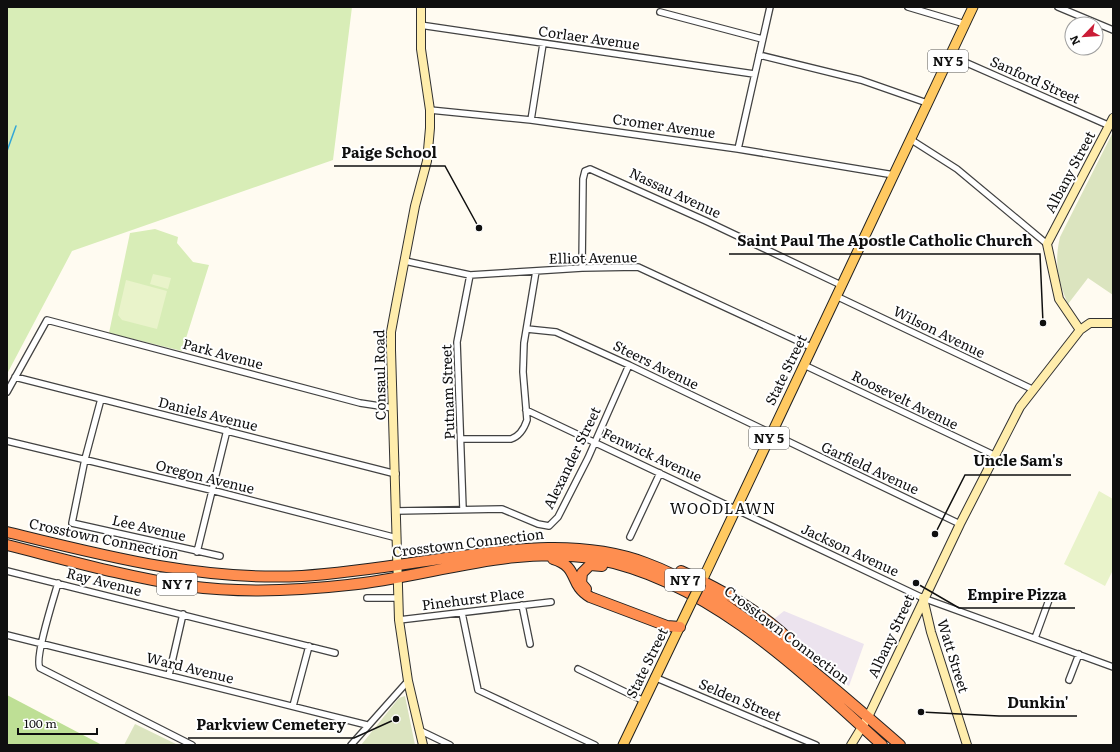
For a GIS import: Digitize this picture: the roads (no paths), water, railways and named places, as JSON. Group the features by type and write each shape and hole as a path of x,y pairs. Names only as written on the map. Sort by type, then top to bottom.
{"highway":[{"name":"Crosstown Connection","path":"7,532 129,562 190,572 302,576 520,553 559,555 597,560 622,566 668,583 716,609 774,650 882,745"},
{"path":"520,553 553,543 574,543 625,550 663,563 753,611 780,632 843,691 858,708"},
{"name":"Crosstown Connection","path":"7,545 126,575 189,586 242,590 296,590 350,585 398,578 520,553 558,547 597,550 645,562 680,578 717,599 788,650 900,745"},
{"path":"520,553 564,562 571,569 574,581 580,592 590,597 668,626 680,627"},
{"path":"622,566 590,565 582,573 581,583 592,594 670,620 680,627"}],"main road":[{"name":"State Street","path":"623,745 654,677 680,627 736,510 973,7"}],"street":[{"name":"Consaul Road","path":"421,7 421,49 430,110 427,161 415,206 391,332 399,620 408,681 423,745"},
{"path":"738,149 770,7"},
{"path":"908,7 965,24"},
{"path":"1058,7 1113,30"},
{"path":"660,12 762,39"},
{"name":"Corlaer Avenue","path":"420,25 754,74"},
{"path":"531,120 543,44"},
{"path":"759,55 862,80 928,103"},
{"name":"Sanford Street","path":"951,56 1111,122"},
{"name":"Cromer Avenue","path":"430,110 531,120 738,149 894,175"},
{"name":"Albany Street","path":"1047,244 1111,122"},
{"path":"910,139 957,169 1047,244 1059,300 1080,330 1090,323 1113,323"},
{"name":"Nassau Avenue","path":"582,268 583,180 585,171 590,169 602,173 841,285"},
{"name":"Elliot Avenue","path":"405,261 470,275 582,268 638,267 812,348"},
{"path":"461,439 511,439 516,437 525,427 527,420 523,372 524,343 536,271"},
{"name":"Putnam Street","path":"463,509 457,342 470,275"},
{"name":"Wilson Avenue","path":"836,296 1032,389"},
{"name":"Park Avenue","path":"15,377 47,320 360,403 393,408"},
{"name":"Steers Avenue","path":"527,329 556,332 629,365 771,434"},
{"name":"Albany Street","path":"851,745 868,717 923,598 1020,407 1032,389 1080,330"},
{"name":"Alexander Street","path":"396,511 502,509 538,524 549,526 558,517 595,441 629,365"},
{"name":"Roosevelt Avenue","path":"804,365 996,456"},
{"path":"7,392 15,377"},
{"name":"Daniels Avenue","path":"15,377 396,474"},
{"path":"85,460 101,399"},
{"name":"Fenwick Avenue","path":"526,410 595,441 736,510"},
{"path":"197,552 211,490 227,430"},
{"name":"Garfield Avenue","path":"771,434 960,524"},
{"name":"Oregon Avenue","path":"7,441 211,490 397,538"},
{"name":"Lee Avenue","path":"85,460 72,523 220,556"},
{"path":"630,537 660,473"},
{"name":"Jackson Avenue","path":"736,510 923,598 1113,667"},
{"name":"Ray Avenue","path":"7,571 335,653"},
{"path":"58,583 42,644 38,663 40,668 192,745"},
{"path":"1035,638 1050,597"},
{"path":"367,598 398,598"},
{"name":"Watt Street","path":"923,598 931,632 967,745"},
{"name":"Pinehurst Place","path":"399,620 550,602"},
{"path":"522,605 530,644"},
{"path":"462,613 478,690 595,745"},
{"path":"169,675 183,614"},
{"name":"Ward Avenue","path":"7,635 293,706 367,726"},
{"path":"293,706 309,646"},
{"path":"1069,680 1079,654"},
{"path":"578,669 644,701"},
{"name":"Selden Street","path":"654,677 816,745"},
{"path":"351,745 408,681"},
{"path":"419,730 450,745"}],"waterway":[{"path":"7,151 16,126"}],"place":[{"name":"Paige School","path":"479,228"},
{"name":"Saint Paul The Apostle Catholic Church","path":"1043,323"},
{"name":"Uncle Sam's","path":"935,534"},
{"name":"Empire Pizza","path":"916,583"},
{"name":"Dunkin'","path":"921,712"},
{"name":"Parkview Cemetery","path":"396,719"}],"district":[{"name":"WOODLAWN","path":"723,509"}]}
